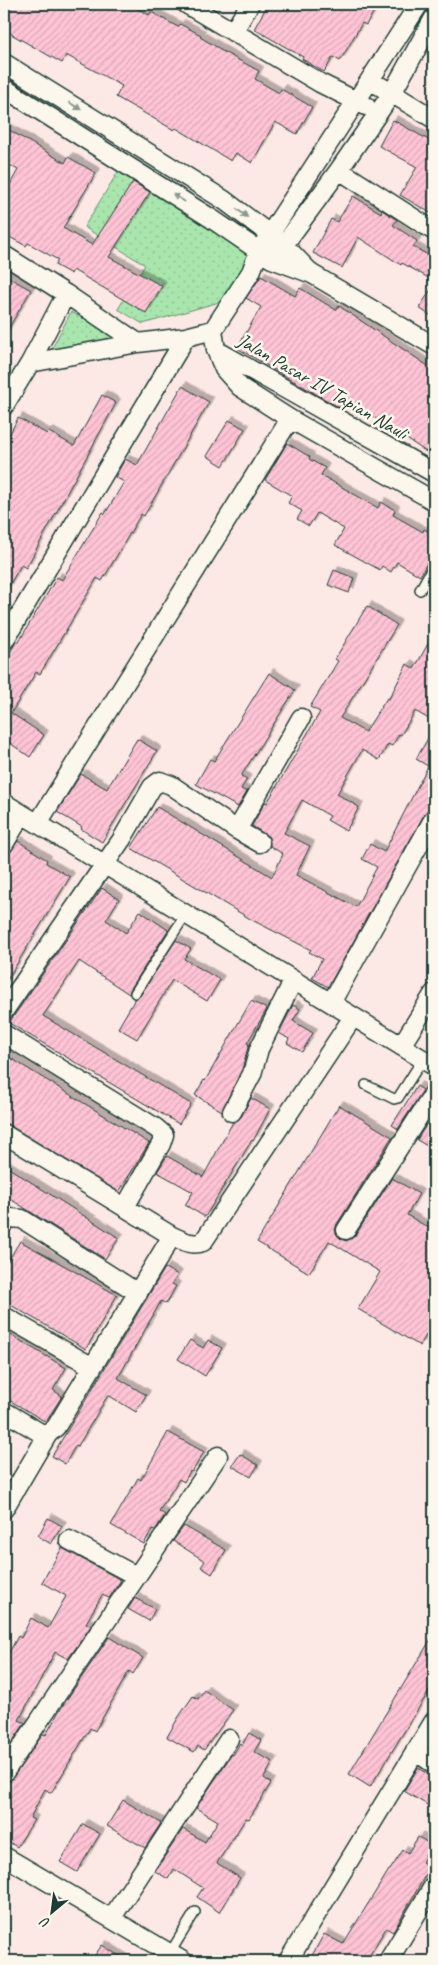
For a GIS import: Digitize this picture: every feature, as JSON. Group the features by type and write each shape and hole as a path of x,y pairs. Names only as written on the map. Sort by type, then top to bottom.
{"street":[{"path":"186,4 320,83 378,112"},
{"path":"233,32 250,4"},
{"path":"278,240 356,101 419,4"},
{"path":"434,18 392,93 339,170 251,272 213,330 216,350 230,378 252,395 290,419 434,501"},
{"path":"4,63 224,200 278,240 312,274"},
{"path":"370,80 434,119"},
{"path":"4,88 266,255 312,274 434,346"},
{"path":"36,108 46,88"},
{"path":"339,170 434,231"},
{"path":"212,220 224,200"},
{"path":"4,255 138,343"},
{"path":"4,406 30,363 66,294"},
{"path":"30,363 138,343 186,337 213,330"},
{"path":"4,641 186,337"},
{"name":"Jalan Pasar IV Tapian Nauli","path":"216,350 434,474"},
{"path":"38,823 290,419"},
{"path":"237,830 301,718"},
{"path":"4,1010 122,839 152,787 160,781 171,785 237,830 260,843"},
{"path":"4,803 428,1062"},
{"path":"4,844 22,814"},
{"path":"332,1003 434,818"},
{"path":"232,1112 252,1074 259,1049 293,981"},
{"path":"401,1046 434,993"},
{"path":"4,1134 172,1236 190,1244 204,1242 353,1016"},
{"path":"4,1034 156,1128 164,1135 161,1144 125,1207"},
{"path":"346,1230 434,1093"},
{"path":"4,1223 11,1218 22,1218 138,1293"},
{"path":"4,1509 48,1434 56,1427 91,1366 172,1236"},
{"path":"4,1316 91,1366"},
{"path":"4,1411 39,1432 48,1434"},
{"path":"4,1773 218,1456"},
{"path":"69,1540 136,1576"},
{"path":"288,1961 434,1721"},
{"path":"111,1919 229,1739"},
{"path":"415,1751 434,1764"},
{"path":"4,1856 176,1957"},
{"path":"388,1961 434,1885"}],"lane":[{"path":"420,590 434,565"},
{"path":"135,993 186,914"},
{"path":"366,1085 394,1099 398,1098 428,1062"},
{"path":"176,1957 195,1912"}],"green space":[{"path":"121,167 245,244 248,260 223,301 143,324 118,309 145,265 84,227"},
{"path":"71,312 128,342 48,356"}],"building":[{"path":"4,4 129,4 149,15 151,12 178,27 180,24 201,35 200,37 220,50 259,71 255,79 279,93 281,89 312,107 297,134 275,122 252,163 236,153 231,161 176,128 174,130 116,97 122,86 66,55 62,63 4,30"},
{"path":"268,4 378,4 366,25 362,23 340,61 333,57 324,72 302,59 303,57 254,29"},
{"path":"393,120 434,143 434,215 400,195 417,167 379,146"},
{"path":"4,127 65,163 68,157 96,173 63,228 92,245 133,182 150,192 109,257 162,286 146,313 73,270 71,274 55,265 58,260 28,243 26,246 4,234 4,195 18,170 4,162"},
{"path":"353,196 381,213 382,210 397,220 393,225 417,241 413,247 434,258 434,281 402,263 401,265 358,237 342,268 313,253 331,219 337,222"},
{"path":"4,275 31,290 4,336"},
{"path":"261,276 295,296 300,288 336,310 339,306 434,370 434,457 345,398 340,408 237,348 261,307 246,298"},
{"path":"434,285 434,318 419,308"},
{"path":"182,386 209,402 144,516 141,514 102,581 97,578 40,674 36,672 11,713 44,735 30,757 4,739 4,663 57,577 62,580 103,512 105,514 124,482 115,477 125,459 137,465"},
{"path":"102,395 116,403 26,568 21,565 4,594 4,445 18,418 74,446"},
{"path":"229,420 245,429 223,466 207,456"},
{"path":"287,443 325,468 321,475 378,508 381,502 395,510 393,515 423,532 424,529 434,535 434,550 420,576 397,562 391,572 382,566 380,570 335,545 344,529 317,513 309,526 297,519 302,511 288,503 292,496 265,480"},
{"path":"334,570 354,578 349,593 328,585"},
{"path":"367,606 397,625 340,718 365,732 387,698 389,699 407,664 414,669 434,633 434,722 415,711 401,735 399,734 392,746 388,744 379,760 362,750 337,794 359,807 346,831 327,820 330,816 302,800 284,833 310,846 296,875 356,907 377,867 362,859 370,844 384,852 428,766 416,759 434,728 434,805 425,813 328,987 312,978 322,959 309,952 311,950 252,920 131,848 157,807 272,877 283,854 270,846 269,837 252,826 320,712 310,707 338,661 335,659"},
{"path":"269,673 295,690 241,776 247,779 241,789 247,792 238,807 196,784 210,759 214,761"},
{"path":"137,739 157,751 102,842 57,812 81,774 107,789"},
{"path":"18,841 47,860 46,863 70,877 4,985 4,859"},
{"path":"102,888 119,899 106,920 126,933 140,911 168,930 129,994 79,961 43,1016 191,1104 179,1124 9,1023"},
{"path":"176,940 191,949 184,959 220,980 207,1001 172,980 137,1039 118,1028 135,999 140,996"},
{"path":"251,1001 267,1009 247,1043 249,1044 242,1069 222,1111 195,1095"},
{"path":"293,1005 300,1009 293,1021 313,1033 302,1052 287,1043 289,1039 279,1033"},
{"path":"4,1054 149,1143 119,1192 4,1122"},
{"path":"417,1086 423,1090 398,1129 392,1125"},
{"path":"251,1098 270,1109 253,1141 205,1217 185,1205 193,1192 157,1172 167,1156 203,1177 233,1122 241,1117"},
{"path":"339,1105 392,1137 337,1224 335,1230 337,1235 346,1241 355,1236 392,1178 419,1194 407,1215 434,1231 434,1321 420,1346 358,1309 380,1272 329,1241 309,1273 257,1242"},
{"path":"434,1112 434,1150 417,1140"},
{"path":"4,1165 119,1238 105,1259 4,1195"},
{"path":"20,1241 117,1295 86,1349 4,1301 4,1259 8,1261"},
{"path":"165,1268 178,1275 172,1284 176,1286 166,1304 161,1301 118,1378 146,1395 136,1412 108,1395 78,1446 76,1445 65,1464 52,1456"},
{"path":"4,1331 66,1368 53,1390 62,1396 46,1422 4,1397"},
{"path":"190,1340 203,1348 208,1340 222,1348 205,1376 178,1359"},
{"path":"168,1432 204,1452 184,1482 179,1479 159,1511 165,1515 155,1530 152,1529 144,1544 111,1525 138,1478 141,1480"},
{"path":"240,1454 258,1465 251,1477 232,1466"},
{"path":"48,1518 62,1526 51,1544 38,1536"},
{"path":"184,1526 226,1550 212,1574 201,1567 205,1561 173,1541"},
{"path":"62,1548 121,1580 109,1598 102,1595 86,1623 91,1626 68,1659 55,1652 19,1720 25,1723 4,1754 4,1662 18,1636 21,1638 31,1618 48,1628 66,1596 42,1582"},
{"path":"135,1598 155,1609 149,1621 128,1609"},
{"path":"434,1634 434,1683 370,1787 349,1774"},
{"path":"109,1637 143,1658 133,1674 129,1671 95,1731 90,1728 51,1793 45,1789 30,1818 34,1820 17,1847 4,1839 4,1784 12,1779 43,1734 46,1735 59,1711"},
{"path":"204,1690 233,1710 204,1750 198,1746 194,1752 167,1737 193,1696 198,1699"},
{"path":"249,1733 261,1740 254,1752 273,1762 264,1778 271,1783 249,1819 246,1818 217,1863 240,1878 219,1912 197,1897 203,1888 174,1869 168,1879 155,1871 183,1829 205,1842 218,1821 196,1808 232,1754 240,1743 242,1745"},
{"path":"418,1768 434,1778 434,1809 404,1791"},
{"path":"123,1800 161,1823 145,1848 107,1826"},
{"path":"83,1824 100,1834 77,1872 60,1862"},
{"path":"418,1837 432,1845 422,1862 430,1867 393,1932 386,1928 366,1961 309,1961 324,1934 343,1944 403,1850 408,1853"},
{"path":"102,1945 127,1961 91,1961"}]}
